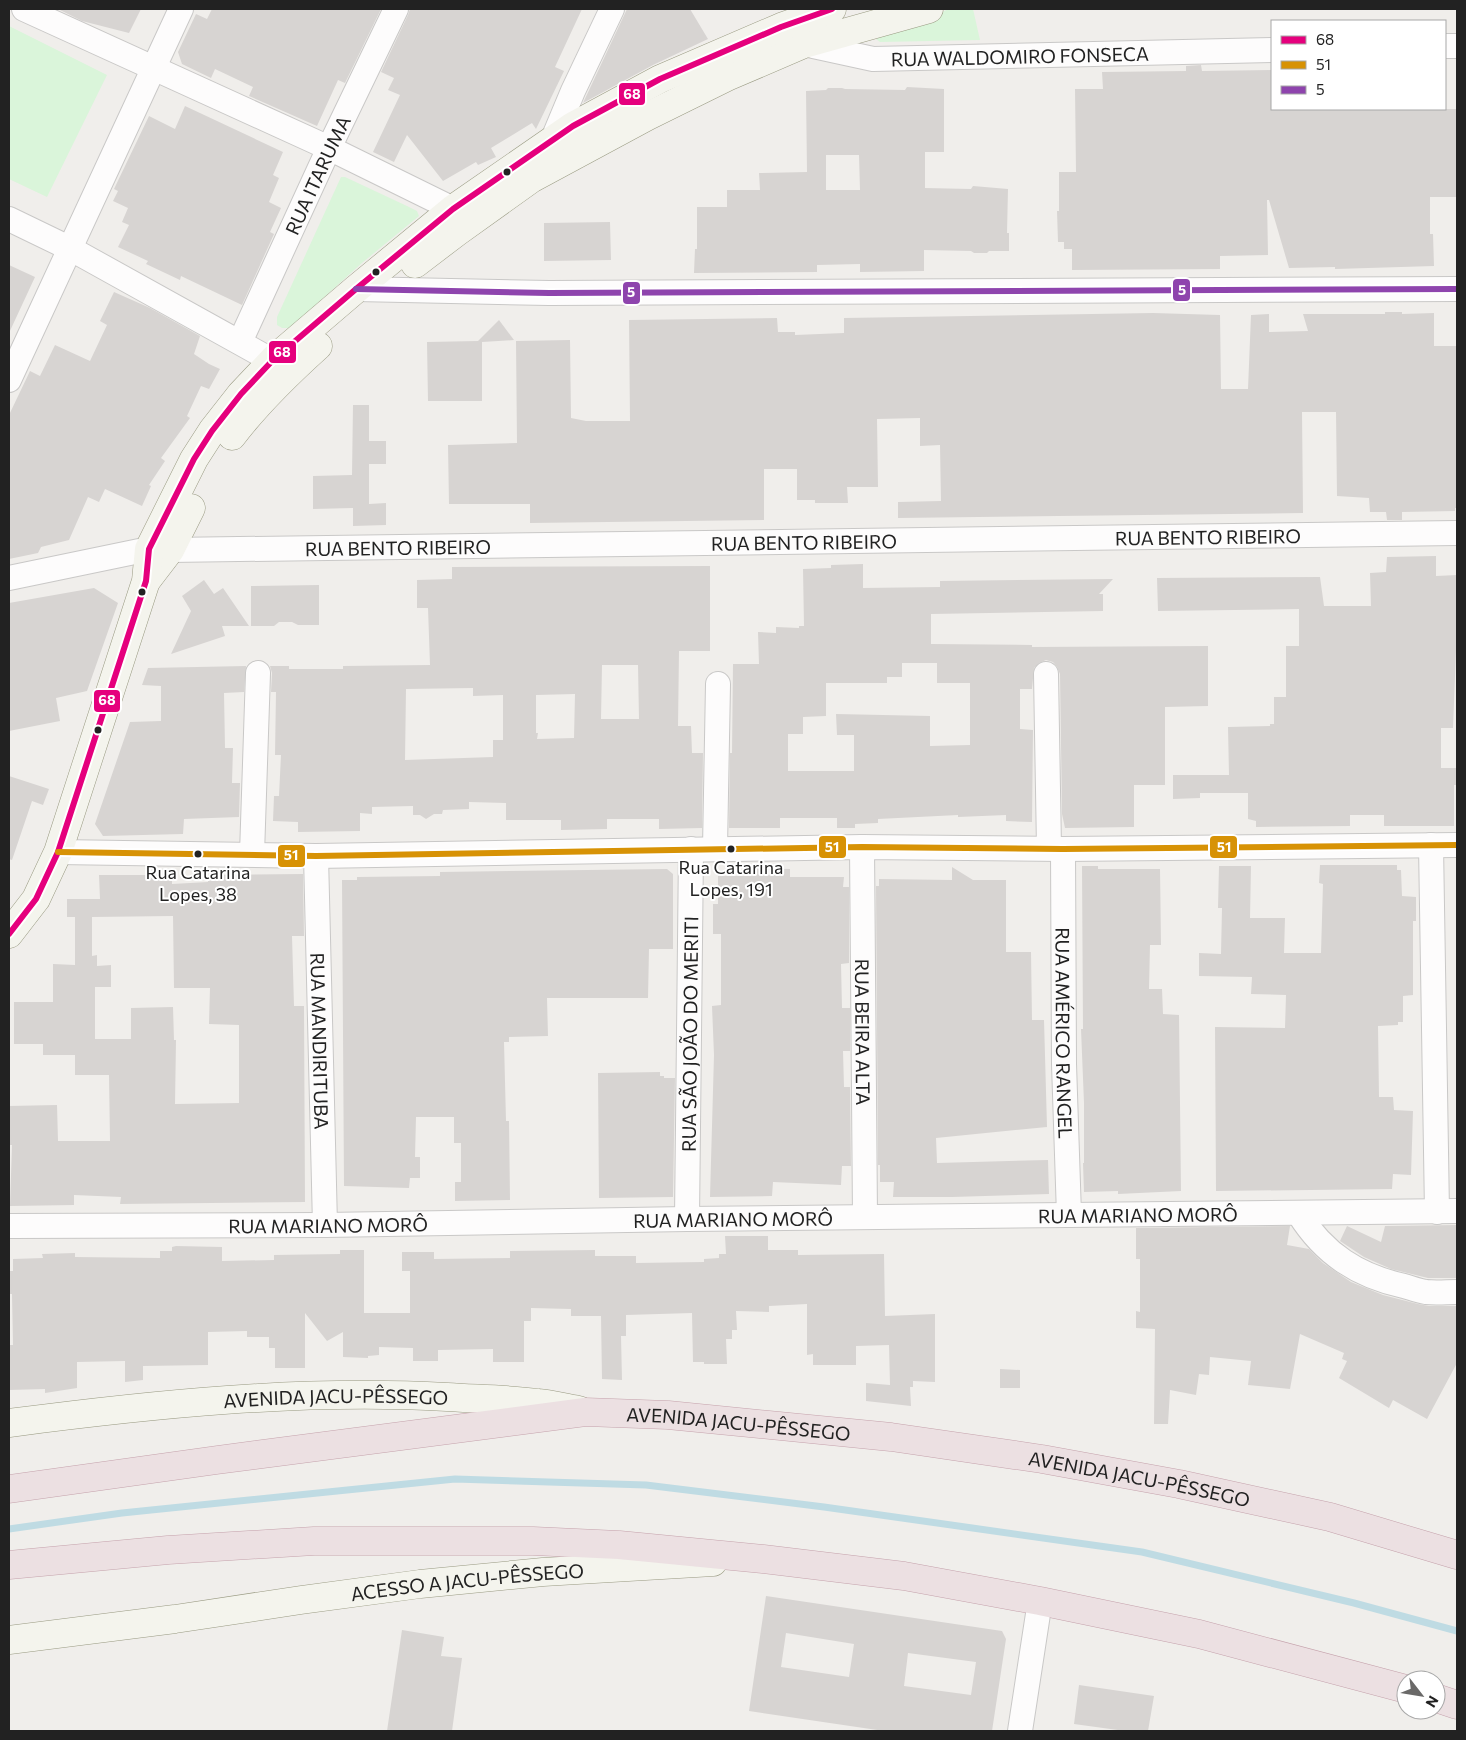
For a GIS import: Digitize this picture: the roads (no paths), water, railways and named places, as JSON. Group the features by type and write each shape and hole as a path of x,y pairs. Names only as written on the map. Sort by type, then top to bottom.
{"highway":[{"path":"9,1489 386,1437 585,1412"},
{"name":"AVENIDA JACU-PÊSSEGO","path":"585,1412 668,1415 891,1437 1042,1459 1179,1484 1330,1517 1457,1555"},
{"path":"9,1565 168,1550 314,1541 533,1541 620,1545 904,1576 1040,1600 1199,1634 1396,1687"}],"main road":[{"path":"369,290 457,232 538,175 648,116 727,77 804,44 929,9"},
{"path":"9,934 36,899 58,852 146,581 159,550 209,471 282,365 369,290 453,210 573,126 660,80 822,10"},
{"name":"AVENIDA JACU-PÊSSEGO","path":"9,1423 130,1408 237,1399 322,1395 389,1394 489,1399 538,1403 585,1412"},
{"name":"ACESSO A JACU-PÊSSEGO","path":"9,1640 175,1619 420,1584 543,1572 763,1560"}],"street":[{"path":"24,9 329,148 453,210"},
{"path":"9,380 181,9"},
{"name":"RUA ITARUMA","path":"240,342 329,148 396,9"},
{"path":"538,175 612,9"},
{"path":"804,44 822,10"},
{"name":"RUA WALDOMIRO FONSECA","path":"804,44 872,59 1271,50"},
{"path":"9,219 71,249 282,365"},
{"path":"369,290 559,293 1457,289"},
{"name":"RUA BENTO RIBEIRO","path":"9,578 159,550 1457,533"},
{"path":"252,854 258,673"},
{"name":"RUA AMÉRICO RANGEL","path":"1046,674 1056,849 1068,1216"},
{"path":"715,848 718,684"},
{"path":"1431,845 1447,1212"},
{"path":"58,852 316,856 715,848 1056,849 1457,845"},
{"name":"RUA BEIRA ALTA","path":"862,847 865,1217"},
{"name":"RUA SÃO JOÃO DO MERITI","path":"688,1218 691,849"},
{"name":"RUA MANDIRITUBA","path":"316,856 325,1226"},
{"name":"RUA MARIANO MORÔ","path":"9,1226 325,1226 688,1218 1447,1212"},
{"path":"1299,1214 1323,1246 1344,1262 1365,1274 1388,1283 1425,1292 1457,1292"},
{"path":"1020,1731 1040,1600"}],"waterway":[{"path":"9,1529 122,1513 455,1479 646,1485 824,1507 1142,1552 1354,1603 1457,1631"}],"place":[{"name":"Rua Catarina Lopes, 191","path":"731,849"},
{"name":"Rua Catarina Lopes, 38","path":"198,854"}]}
